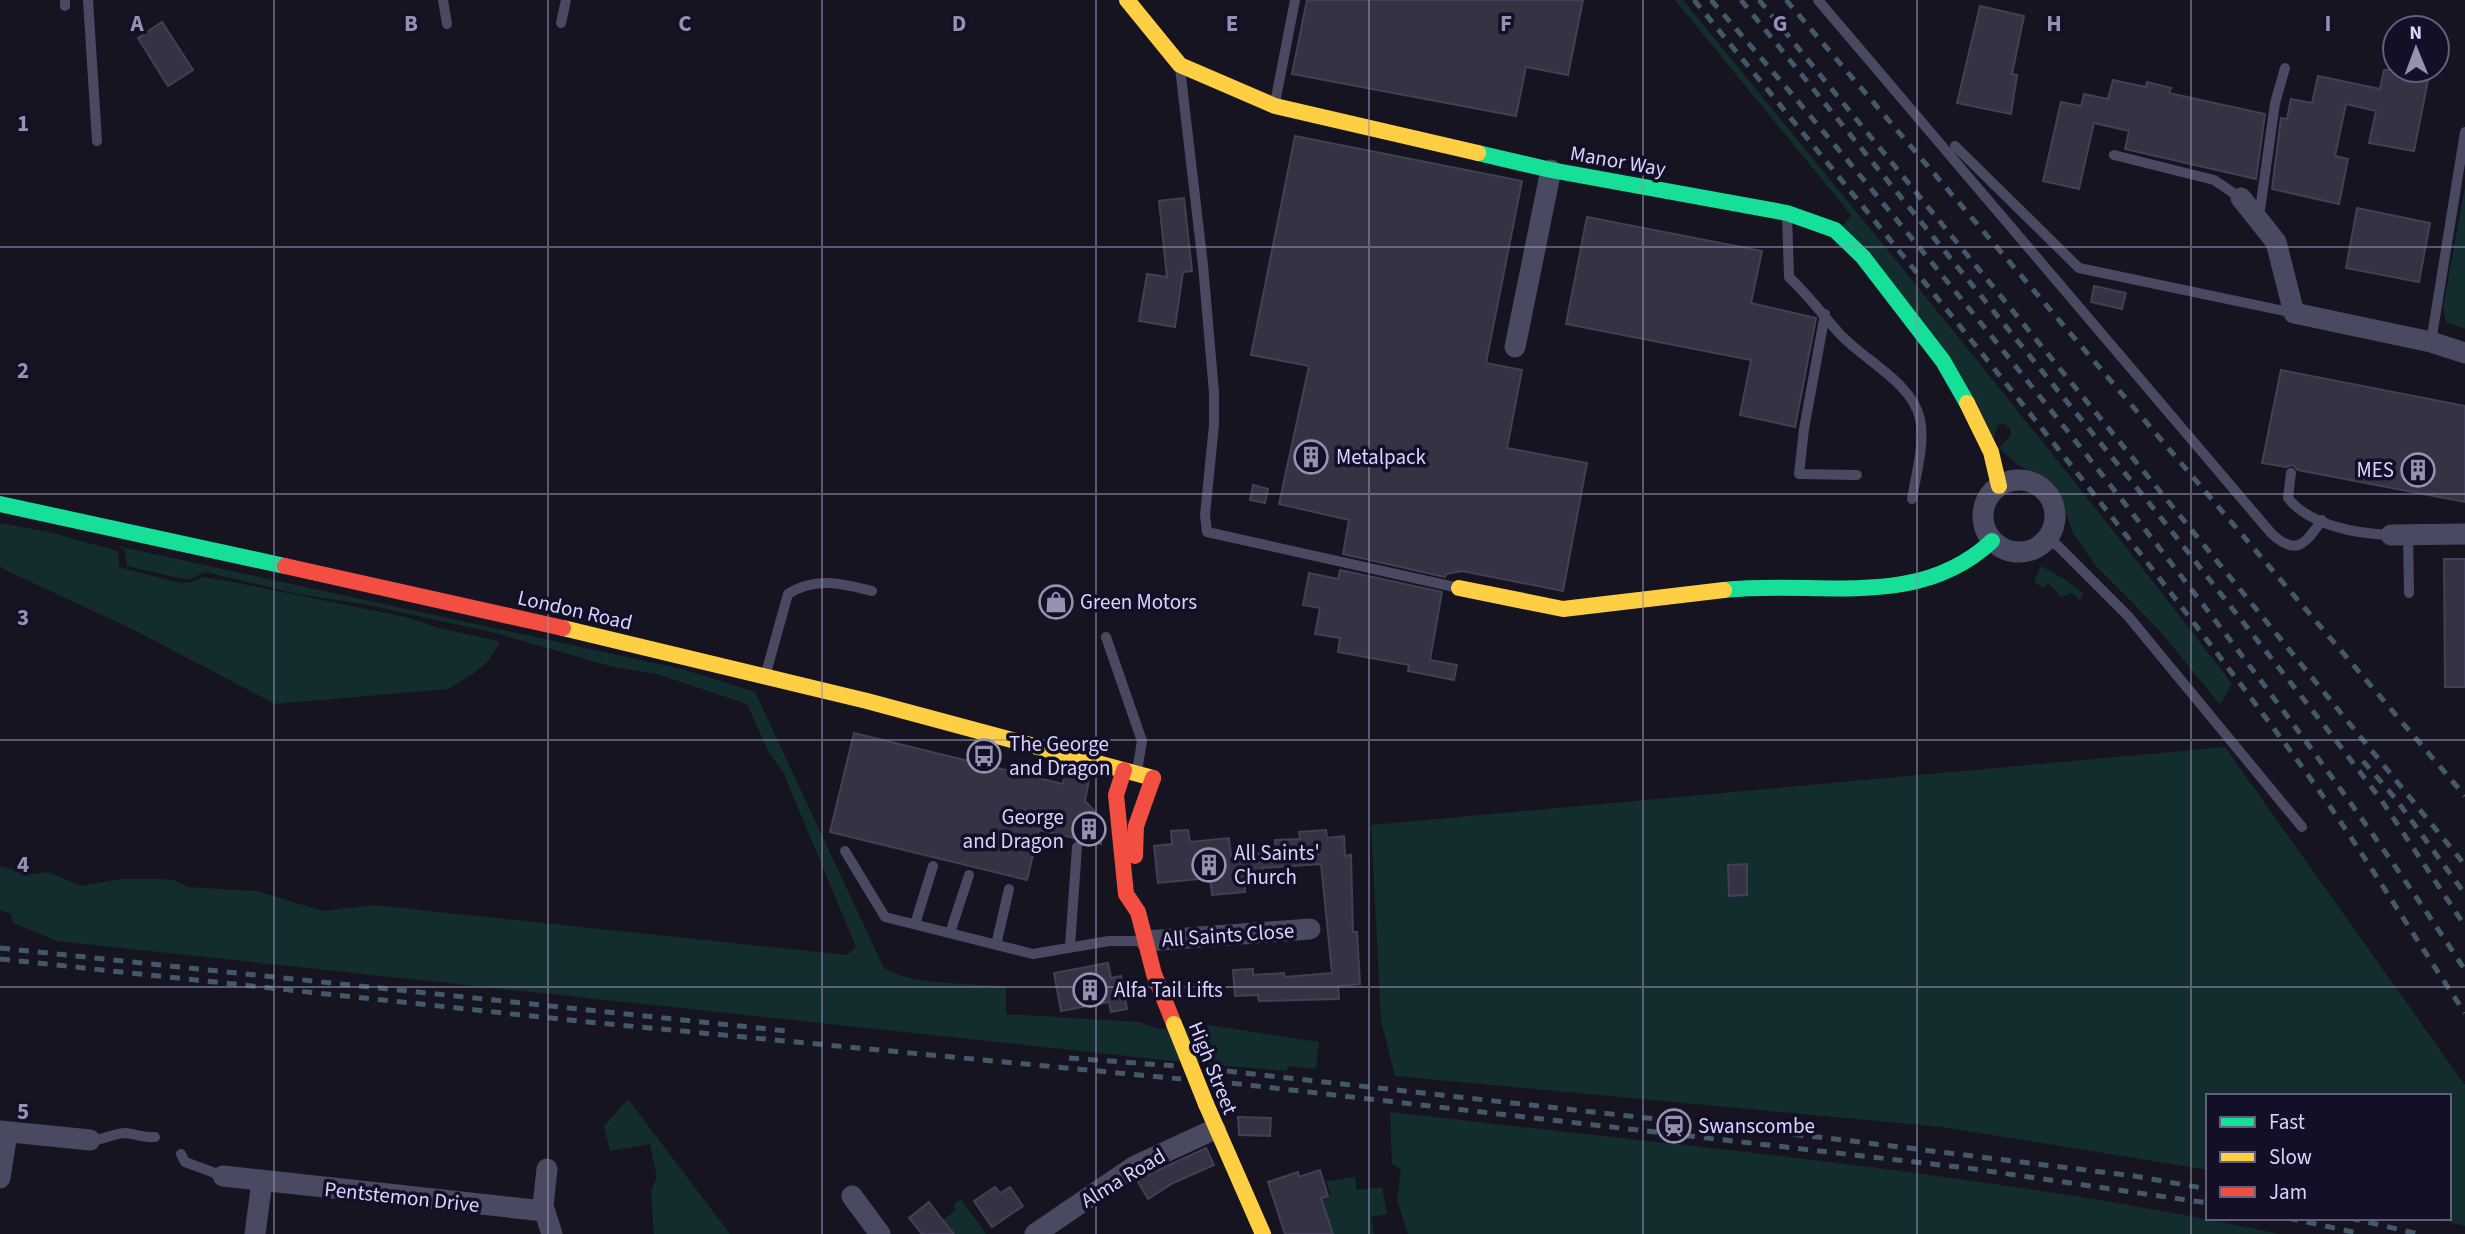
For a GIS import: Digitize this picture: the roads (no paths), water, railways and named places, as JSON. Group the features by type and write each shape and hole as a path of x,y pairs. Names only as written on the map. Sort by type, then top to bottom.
{"main road":[{"name":"Manor Way","path":"1133,2 1180,65 1275,106 1551,170 1787,213 1835,230 1863,257 1943,361 1978,421 1999,486"},
{"name":"London Road","path":"0,504 513,617 765,676 1153,778"},
{"path":"1459,588 1563,609 1749,587 1846,590 1919,583 1975,557 1992,541"},
{"name":"High Street","path":"1104,765 1113,849 1120,858"},
{"name":"High Street","path":"1130,771 1116,795 1120,858 1126,894 1138,912 1174,1024 1215,1129 1263,1234"},
{"name":"High Street","path":"1138,912 1141,895 1135,832 1153,778"}],"street":[{"path":"1515,347 1551,170"},
{"path":"2241,198 2276,242 2294,313 2431,342 2465,353"},
{"path":"2021,480 2042,489 2054,508 2055,520 2046,541 2025,552 2013,552 1992,541 1982,518 1990,494 1999,486 2021,480"},
{"path":"2400,535 2465,534"},
{"name":"All Saints Close","path":"1146,941 1310,929"},
{"name":"Alma Road","path":"1035,1234 1135,1166 1215,1129"},
{"path":"0,1178 3,1132 90,1140"},
{"path":"547,1169 544,1211 552,1234"},
{"name":"Pentstemon Drive","path":"223,1176 544,1211"},
{"path":"255,1234 261,1181"},
{"path":"852,1196 880,1234"}],"lane":[{"path":"88,0 97,141"},
{"path":"443,0 447,24"},
{"path":"561,23 565,0"},
{"path":"1275,106 1295,0"},
{"path":"1818,0 2271,533 2286,547 2295,546 2308,538 2322,520"},
{"path":"1180,65 1201,240 1213,393 1214,425 1205,515 1207,532 1459,588"},
{"path":"2259,220 2275,103 2285,68"},
{"path":"2431,342 2465,132"},
{"path":"1955,146 2079,268 2294,313"},
{"path":"2114,155 2214,180 2241,198"},
{"path":"1787,213 1789,277 1864,358 1896,383 1919,417 1921,440 1912,499"},
{"path":"1825,314 1804,429 1799,474 1857,475"},
{"path":"2291,473 2289,500 2322,520 2349,533 2400,535 2409,593"},
{"path":"2046,541 2057,545 2128,616 2302,827"},
{"path":"765,676 790,592 803,586 827,582 872,592"},
{"path":"1105,637 1142,741 1130,771"},
{"path":"1070,946 1077,847"},
{"path":"845,851 884,916 1033,954 1109,941 1146,941"},
{"path":"915,924 933,866"},
{"path":"950,933 969,875"},
{"path":"996,945 1009,889"},
{"path":"90,1140 107,1139 122,1133 138,1138 155,1137"},
{"path":"181,1154 183,1162 223,1176"}],"railway":[{"path":"1694,0 2149,564 2317,788 2465,1013"},
{"path":"1711,0 1908,234 2148,533 2333,779 2465,970"},
{"path":"1741,0 2158,514 2334,738 2382,801 2465,926"},
{"path":"1759,0 2465,865"},
{"path":"1786,0 2465,796"},
{"path":"2363,761 2395,798 2465,894"},
{"path":"0,948 787,1031"},
{"path":"0,959 588,1022 1181,1079"},
{"path":"1069,1058 1176,1066"},
{"path":"1208,1069 1835,1139 2134,1176 2206,1189"},
{"path":"1213,1081 1967,1168 2206,1203"},
{"path":"2297,1220 2362,1234"},
{"path":"2359,1220 2419,1234"}],"place":[{"name":"Metalpack","path":"1311,457"},
{"name":"MES","path":"2418,470"},
{"name":"Green Motors","path":"1056,602"},
{"name":"The George and Dragon","path":"984,756"},
{"name":"George and Dragon","path":"1089,829"},
{"name":"All Saints' Church","path":"1209,865"},
{"name":"Alfa Tail Lifts","path":"1090,990"},
{"name":"Swanscombe","path":"1674,1126"}]}
